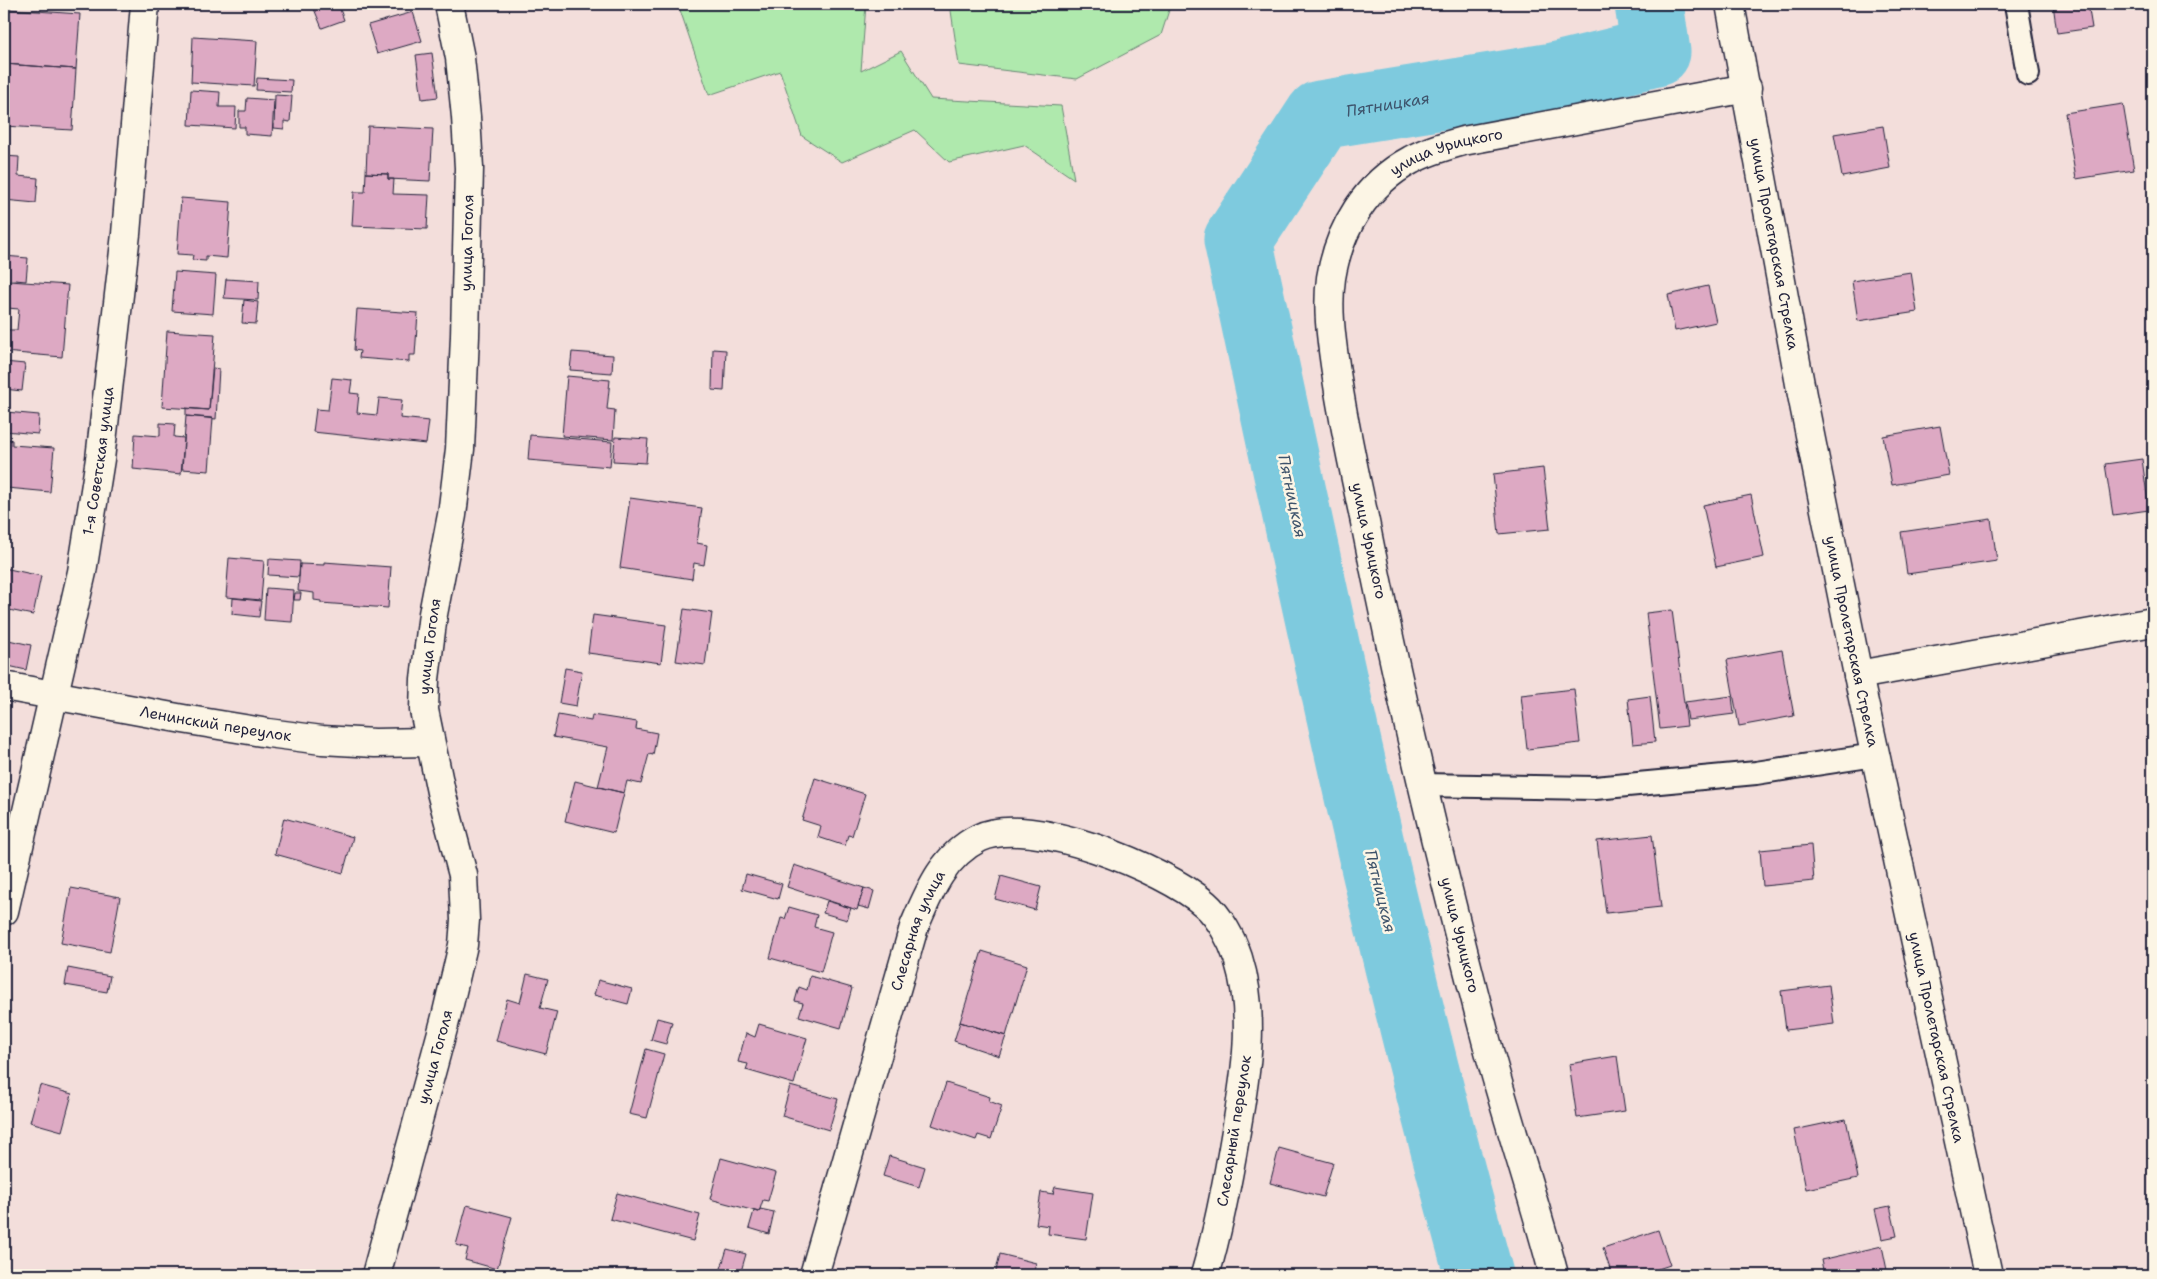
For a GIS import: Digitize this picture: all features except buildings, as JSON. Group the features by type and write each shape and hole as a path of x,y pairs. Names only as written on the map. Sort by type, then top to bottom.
{"street":[{"name":"1-я Советская улица","path":"4,911 82,572 100,459 126,234 145,4"},
{"name":"улица Гоголя","path":"376,1275 445,1021 463,945 465,920 463,876 429,742 424,710 424,679 433,614 452,515 460,449 465,336 469,159 460,58 449,4"},
{"name":"улица Пролетарская Стрелка","path":"1730,4 1747,88 1802,395 1858,675 1988,1275"},
{"name":"улица Урицкого","path":"1554,1275 1485,1035 1422,785 1376,576 1336,368 1330,316 1331,279 1347,226 1371,190 1409,161 1433,150 1463,141 1747,88"},
{"path":"1858,675 2153,622"},
{"name":"Ленинский переулок","path":"4,686 202,722 322,740 375,744 429,742"},
{"name":"Слесарная улица","path":"814,1275 914,927 940,871 960,850 981,837 1010,832 1044,834 1106,853 1152,870 1185,888 1207,905"},
{"name":"Слесарный переулок","path":"1205,1275 1214,1246 1233,1153 1247,1059 1248,1026 1245,984 1238,957 1230,938 1207,905"}],"lane":[{"path":"2016,4 2028,74"},
{"path":"1422,785 1595,788 1756,773 1875,755"}],"green space":[{"path":"680,4 866,4 861,71 901,51 931,99 1061,106 1074,179 1024,145 949,162 915,130 842,162 802,136 780,71 709,95 679,7"},
{"path":"950,4 1047,4 1055,7 1054,4 1171,4 1161,35 1077,79 959,65"}],"waterway":[{"name":"Пятницкая","path":"1479,1275 1444,1147 1381,889 1322,630 1238,240 1320,115 1553,77 1656,52 1649,4"}]}
